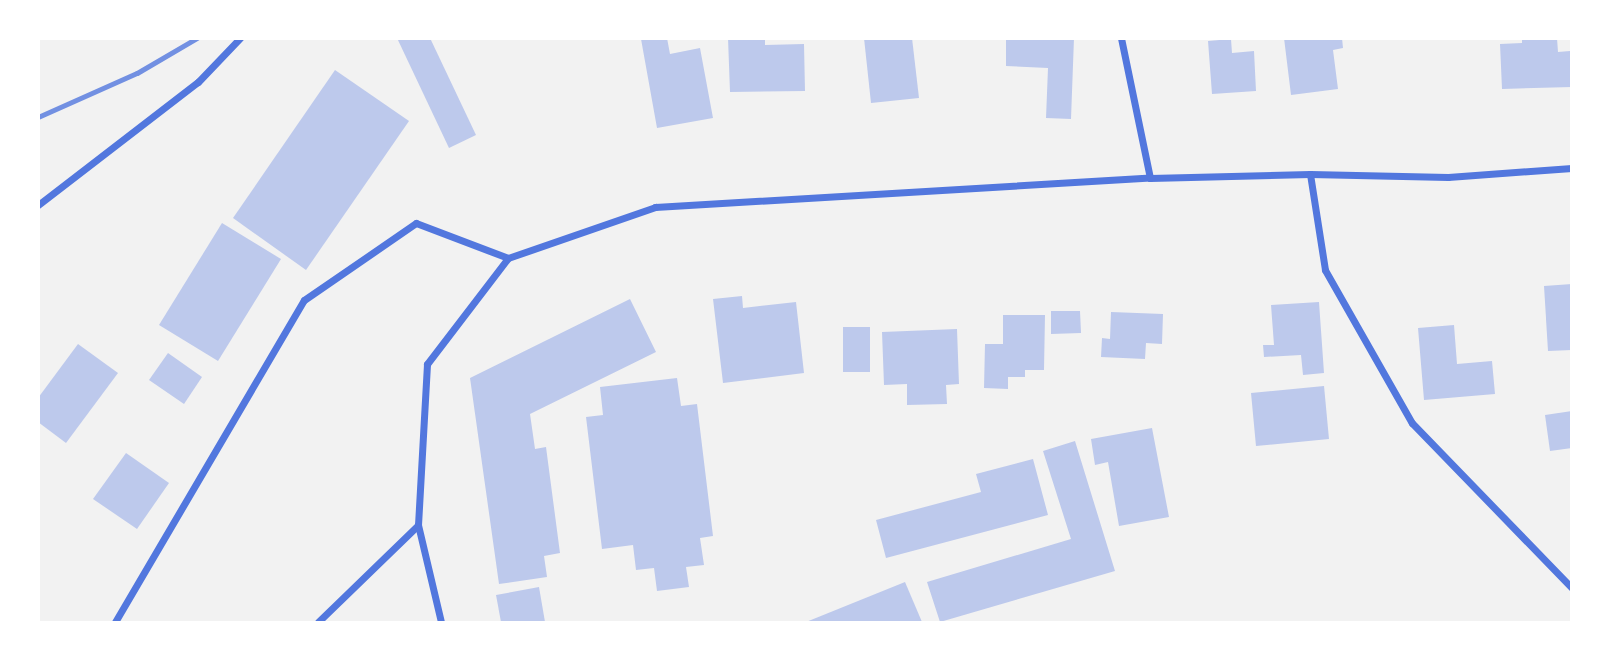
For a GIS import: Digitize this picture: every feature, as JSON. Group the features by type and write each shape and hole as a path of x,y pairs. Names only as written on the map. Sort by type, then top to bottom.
{"street":[{"path":"38,205 198,82 240,38"},
{"path":"1121,38 1150,178"},
{"path":"441,622 418,525 427,364 508,258 655,207 1150,178 1310,174 1448,177 1572,167"},
{"path":"1310,174 1325,270 1412,423 1572,587"},
{"path":"115,622 304,300 416,223 508,258"},
{"path":"318,622 418,525"}],"building":[{"path":"397,38 430,38 476,135 449,148"},
{"path":"667,38 670,54 700,48 713,118 657,128 641,39"},
{"path":"728,38 765,38 765,45 804,44 805,91 730,92"},
{"path":"864,38 912,38 919,98 871,103"},
{"path":"1006,38 1074,38 1071,119 1046,118 1048,68 1006,66"},
{"path":"1284,38 1342,38 1343,48 1333,50 1338,89 1291,95"},
{"path":"1522,38 1557,38 1558,52 1570,51 1572,87 1502,89 1500,44 1522,43"},
{"path":"1231,39 1232,53 1254,51 1256,91 1212,94 1208,41"},
{"path":"335,70 409,121 306,270 233,218"},
{"path":"222,223 281,259 218,361 159,325"},
{"path":"1572,284 1572,350 1548,351 1544,286"},
{"path":"742,296 743,308 796,302 804,373 723,383 713,299"},
{"path":"630,299 656,352 530,414 535,449 546,447 560,553 544,556 547,577 499,584 470,378"},
{"path":"1319,302 1324,373 1303,375 1301,355 1264,357 1263,345 1274,345 1271,305"},
{"path":"1051,311 1080,311 1081,333 1051,334"},
{"path":"1111,312 1163,314 1162,344 1146,343 1145,359 1101,357 1102,338 1110,339"},
{"path":"1003,315 1045,315 1044,370 1025,370 1025,377 1008,377 1008,389 984,388 985,344 1003,344"},
{"path":"1454,325 1457,364 1492,361 1495,394 1424,400 1418,328"},
{"path":"843,327 870,327 870,372 843,372"},
{"path":"957,329 959,384 946,385 947,404 907,405 907,384 884,385 882,332"},
{"path":"78,344 118,373 66,443 38,422 38,398"},
{"path":"168,353 202,377 184,404 149,380"},
{"path":"677,378 681,406 697,404 713,536 700,538 704,565 686,567 689,587 657,591 654,568 636,570 633,545 602,549 586,417 603,415 600,387"},
{"path":"1324,386 1329,439 1256,446 1251,393"},
{"path":"1572,411 1572,448 1550,451 1545,415"},
{"path":"1152,428 1169,517 1119,526 1108,462 1095,465 1091,439"},
{"path":"1075,441 1115,571 940,622 927,582 1071,539 1043,451"},
{"path":"126,453 169,483 137,529 93,499"},
{"path":"1033,459 1048,515 886,558 876,520 981,492 976,474"},
{"path":"905,582 922,622 806,622"},
{"path":"539,587 545,622 501,622 496,595"}],"railway":[{"path":"38,117 137,73 197,38"}]}
